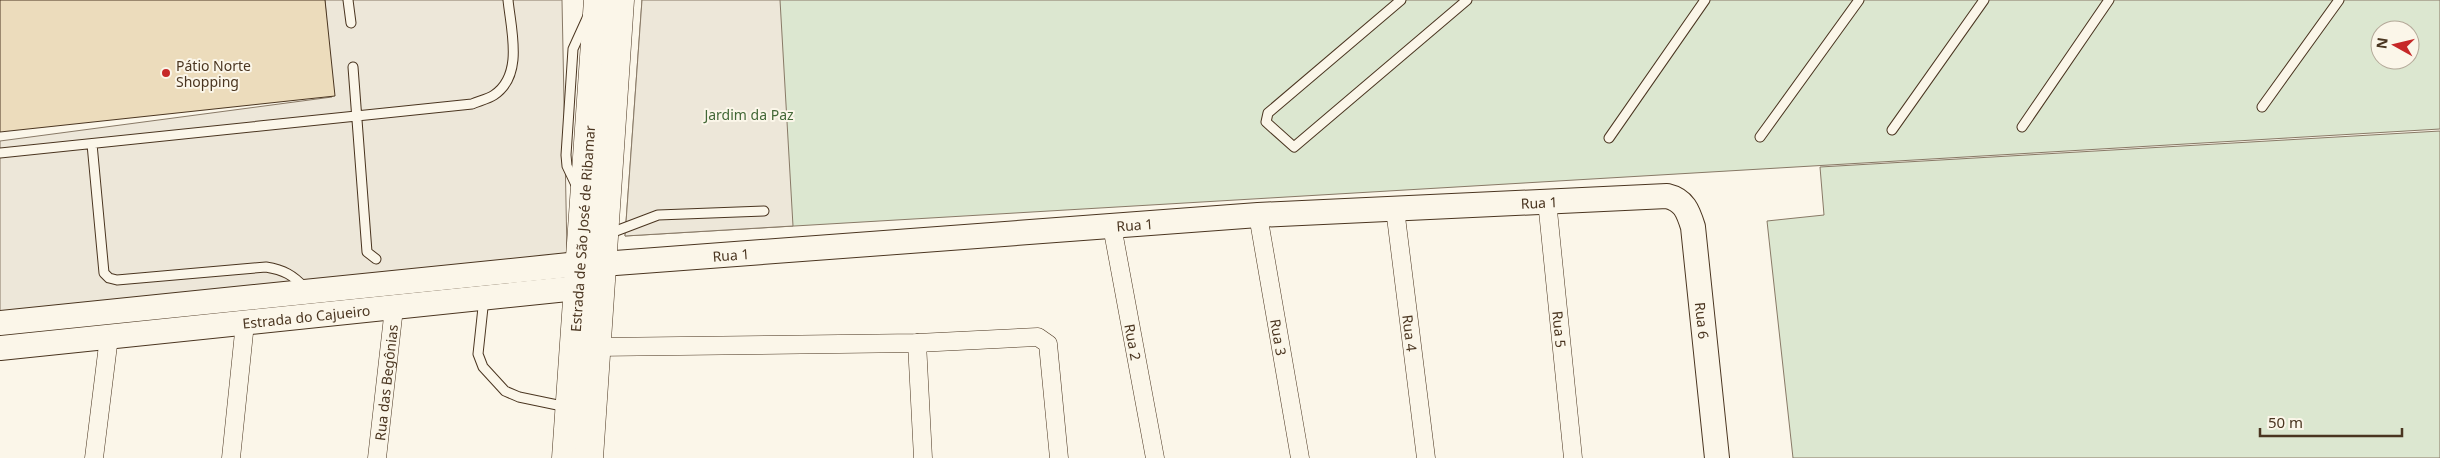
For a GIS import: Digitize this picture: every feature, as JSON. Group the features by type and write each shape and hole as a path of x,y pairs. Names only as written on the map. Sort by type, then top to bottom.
{"main road":[{"name":"Estrada de São José de Ribamar","path":"589,458 596,347 586,272 584,202 597,0"},
{"name":"Estrada de São José de Ribamar","path":"566,458 586,272 604,236 620,0"},
{"name":"Rua 1","path":"586,272 1258,215 1667,196"},
{"name":"Rua 6","path":"1667,196 1682,202 1689,212 1693,227 1717,458"},
{"name":"Estrada do Cajueiro","path":"0,323 309,292 586,272"},
{"name":"Estrada do Cajueiro","path":"0,348 484,298 586,272"},
{"path":"309,292 312,316"}],"street":[{"name":"Rua 5","path":"1547,201 1573,458"},
{"name":"Rua 4","path":"1395,209 1426,458"},
{"name":"Rua 3","path":"1258,215 1300,458"},
{"name":"Rua 2","path":"1112,226 1155,458"},
{"name":"Rua das Begônias","path":"377,458 394,308"},
{"path":"231,458 245,323"},
{"path":"94,458 109,337"},
{"path":"596,347 917,343 1031,337 1044,340 1048,344 1059,458"},
{"path":"917,343 923,458"}],"lane":[{"path":"348,0 351,23"},
{"path":"0,154 472,104 493,96 505,86 514,63 508,0"},
{"path":"1401,0 1268,113 1266,122 1294,147 1467,0"},
{"path":"1609,138 1705,0"},
{"path":"1760,138 1859,0"},
{"path":"1892,130 1984,0"},
{"path":"2022,127 2110,0"},
{"path":"2262,107 2339,0"},
{"path":"353,67 367,252 376,258"},
{"path":"92,144 104,273 109,278 117,280 266,267 282,270 294,276 309,292"},
{"path":"604,236 658,215 764,211"},
{"path":"484,298 478,354 483,367 505,392 519,397 570,407"}],"green space":[{"name":"Jardim da Paz","path":"642,0 2440,0 2440,129 625,236"},
{"path":"2440,131 2440,458 1793,458 1767,221 1824,215 1820,167"}],"shaded area":[{"path":"325,0 562,0 567,253 0,329 0,141 332,97"},
{"path":"642,0 780,0 793,226 625,236"}],"building":[{"name":"Pátio Norte Shopping","path":"0,0 325,0 335,96 0,132"}],"place":[{"name":"Pátio Norte Shopping","path":"166,73"}]}
